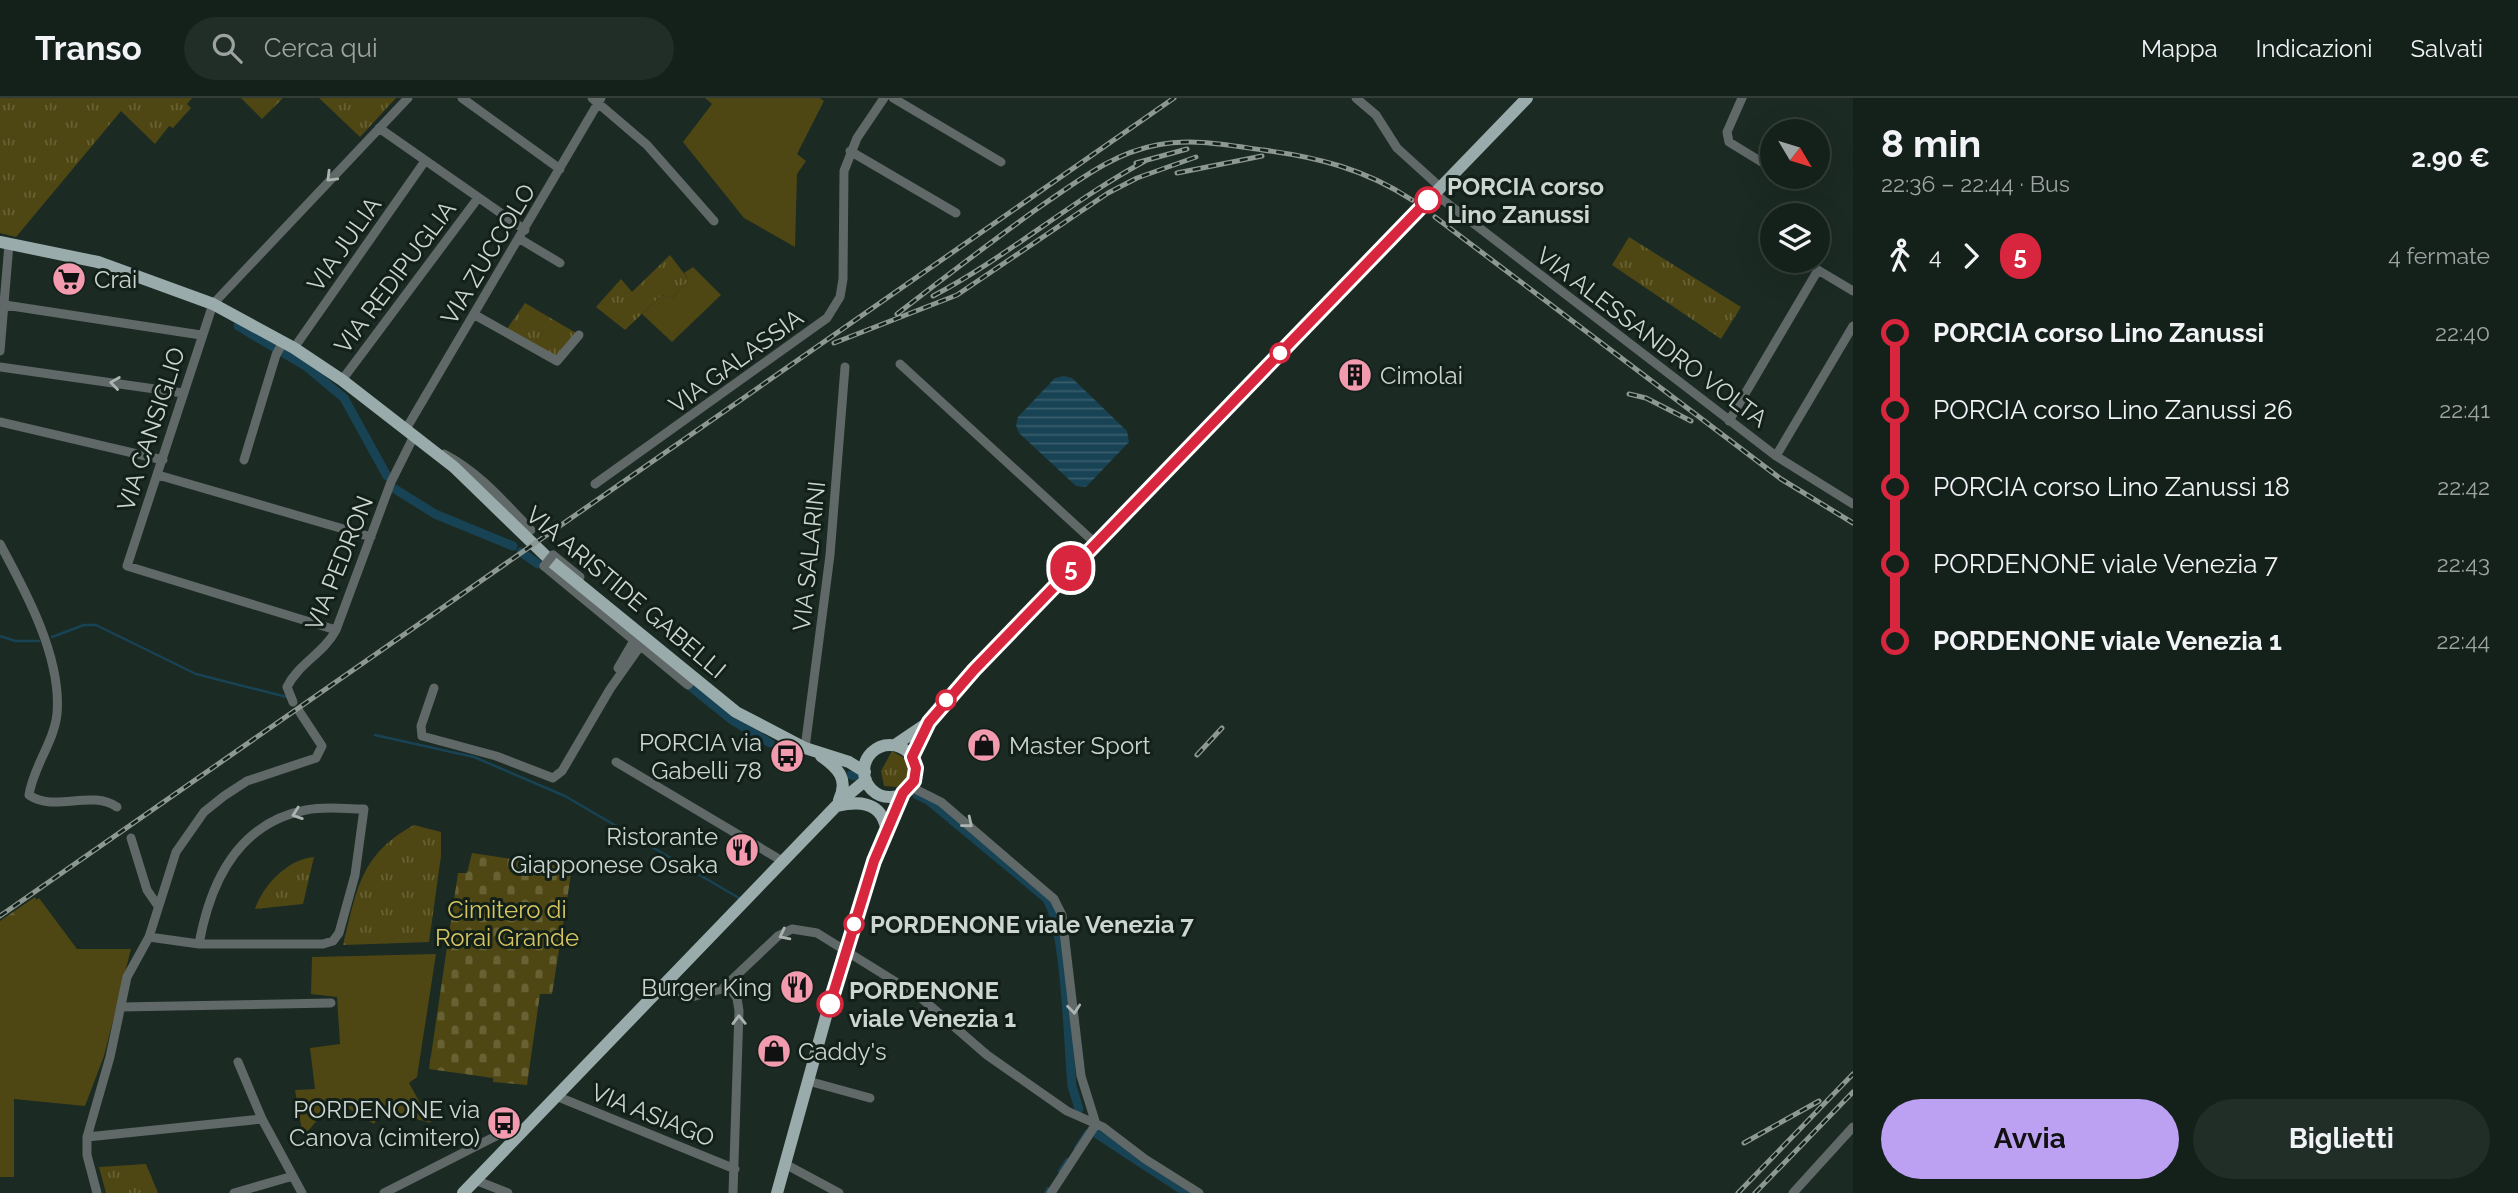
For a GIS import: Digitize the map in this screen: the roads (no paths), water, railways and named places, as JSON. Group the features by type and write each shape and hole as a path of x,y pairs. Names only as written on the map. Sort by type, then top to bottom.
{"main road":[{"path":"895,746 929,722 974,670 1095,543 1527,98"},
{"name":"VIA ARISTIDE GABELLI","path":"4,243 98,262 213,304 283,348 342,380 477,487 552,562 640,639 736,712 830,762 845,785 837,806"},
{"path":"912,757 929,722"},
{"path":"463,1193 865,776 872,753 883,746 895,746 912,757 916,768 880,847"},
{"name":"VIA ARISTIDE GABELLI","path":"808,749 836,757 865,776"},
{"name":"VIA ARISTIDE GABELLI","path":"836,757 872,753"},
{"path":"777,1193 844,953 880,847 885,824 879,794 865,776"},
{"path":"837,806 857,796 907,790"},
{"path":"837,806 855,802 870,805 881,812 885,824"}],"street":[{"path":"213,304 408,98"},
{"path":"462,98 560,169"},
{"name":"VIA GALASSIA","path":"595,484 827,318 839,297 843,279 844,171 850,151 884,98"},
{"path":"893,98 1001,162"},
{"name":"VIA ALESSANDRO VOLTA","path":"1356,98 1376,115 1397,148 1437,190 1729,421 1776,456 1853,504"},
{"path":"1742,98 1727,132 1729,142 1760,161"},
{"path":"598,100 647,145 714,220"},
{"name":"VIA ZUCCOLO","path":"410,432 598,100"},
{"path":"379,128 478,198 561,263"},
{"path":"850,151 956,213"},
{"name":"VIA JULIA","path":"244,460 283,348 425,161"},
{"name":"VIA REDIPUGLIA","path":"342,380 478,198"},
{"path":"0,351 5,305 4,243"},
{"path":"1729,421 1818,270 1853,290"},
{"name":"VIA CANSIGLIO","path":"213,304 127,566 336,630"},
{"path":"5,305 201,335"},
{"path":"475,315 557,361 579,335"},
{"path":"1776,456 1853,326"},
{"path":"900,364 1095,543"},
{"path":"0,367 183,393"},
{"name":"VIA SALARINI","path":"808,749 830,555 845,367"},
{"path":"0,422 163,460"},
{"name":"VIA PEDRON","path":"158,906 176,852 204,812 247,781 316,758 322,746 320,739 288,693 290,679 328,645 336,630 410,432"},
{"name":"VIA ARISTIDE GABELLI","path":"427,446 461,463 531,530"},
{"path":"158,475 371,537"},
{"path":"0,544 41,624 57,698 57,715 29,795 36,800 105,799 117,807"},
{"path":"434,688 421,726 422,736 510,761 550,779 562,771 640,639 643,629 553,555 544,566 640,639"},
{"path":"616,762 784,862"},
{"path":"907,790 941,802 1054,899 1064,926 1081,1076 1096,1124"},
{"path":"149,937 199,944 323,944 333,941 340,933 355,875 364,809 303,810 265,828 247,841 224,868 215,885 206,907 199,944"},
{"path":"97,1193 86,1155 87,1137 110,1057 127,977 149,937 158,906 147,890 131,838"},
{"path":"722,989 778,936 792,929 817,933 844,953 920,997 987,1055 1080,1119 1096,1124 1199,1193"},
{"path":"668,983 688,998 722,989 731,990 737,998 739,1061 733,1193"},
{"path":"121,1007 331,1003"},
{"path":"239,1062 262,1119 302,1193"},
{"path":"808,1081 870,1098"},
{"name":"VIA ASIAGO","path":"556,1096 735,1169"},
{"path":"87,1137 262,1119"},
{"path":"1051,1193 1096,1124"},
{"path":"384,1193 500,1134 526,1127"},
{"path":"1793,1193 1853,1128"},
{"path":"785,1164 839,1193"},
{"path":"234,1193 293,1176"},
{"path":"475,1180 508,1193"}],"water":[{"path":"1055,378 1072,378 1127,431 1129,442 1086,487 1076,486 1019,433 1016,425 1018,417"}],"waterway":[{"path":"238,326 307,367 344,398 387,476"},
{"path":"395,489 435,514 513,546"},
{"path":"521,552 538,564"},
{"path":"52,637 84,625 96,625 196,674 287,697"},
{"path":"0,636 15,641 39,641"},
{"path":"691,687 732,720 770,743"},
{"path":"375,735 474,757 565,796 739,898"},
{"path":"851,775 856,776"},
{"path":"917,795 928,800 1046,898 1053,912 1062,959 1072,1086 1079,1109"},
{"path":"1075,1148 1086,1131"},
{"path":"1097,1134 1187,1193"},
{"path":"1059,1171 1067,1159"},
{"path":"1045,1193 1048,1188"}],"railway":[{"path":"0,916 1174,98"},
{"path":"897,314 1082,178 1126,154 1157,145 1210,143 1302,156 1358,172 1412,200"},
{"path":"1136,163 1187,149"},
{"path":"1177,173 1262,156"},
{"path":"834,343 957,295 1108,193 1137,178 1196,157"},
{"path":"933,296 1145,161"},
{"path":"1435,217 1781,479 1853,523"},
{"path":"1629,394 1646,398 1691,421"},
{"path":"1197,755 1222,728"},
{"path":"1738,1193 1853,1074"},
{"path":"1755,1193 1853,1092"},
{"path":"1744,1143 1819,1101"}],"place":[{"name":"PORCIA corso Lino Zanussi","path":"1428,200"},
{"name":"Crai","path":"69,279"},
{"name":"Cimolai","path":"1355,375"},
{"name":"Master Sport","path":"984,745"},
{"name":"PORCIA via Gabelli 78","path":"787,756"},
{"name":"Ristorante Giapponese Osaka","path":"742,850"},
{"name":"PORDENONE viale Venezia 7","path":"854,924"},
{"name":"Burger King","path":"797,987"},
{"name":"PORDENONE viale Venezia 1","path":"830,1004"},
{"name":"Caddy's","path":"774,1051"},
{"name":"PORDENONE via Canova (cimitero)","path":"504,1123"}],"park label":[{"name":"Cimitero di Rorai Grande","path":"507,923"}]}
